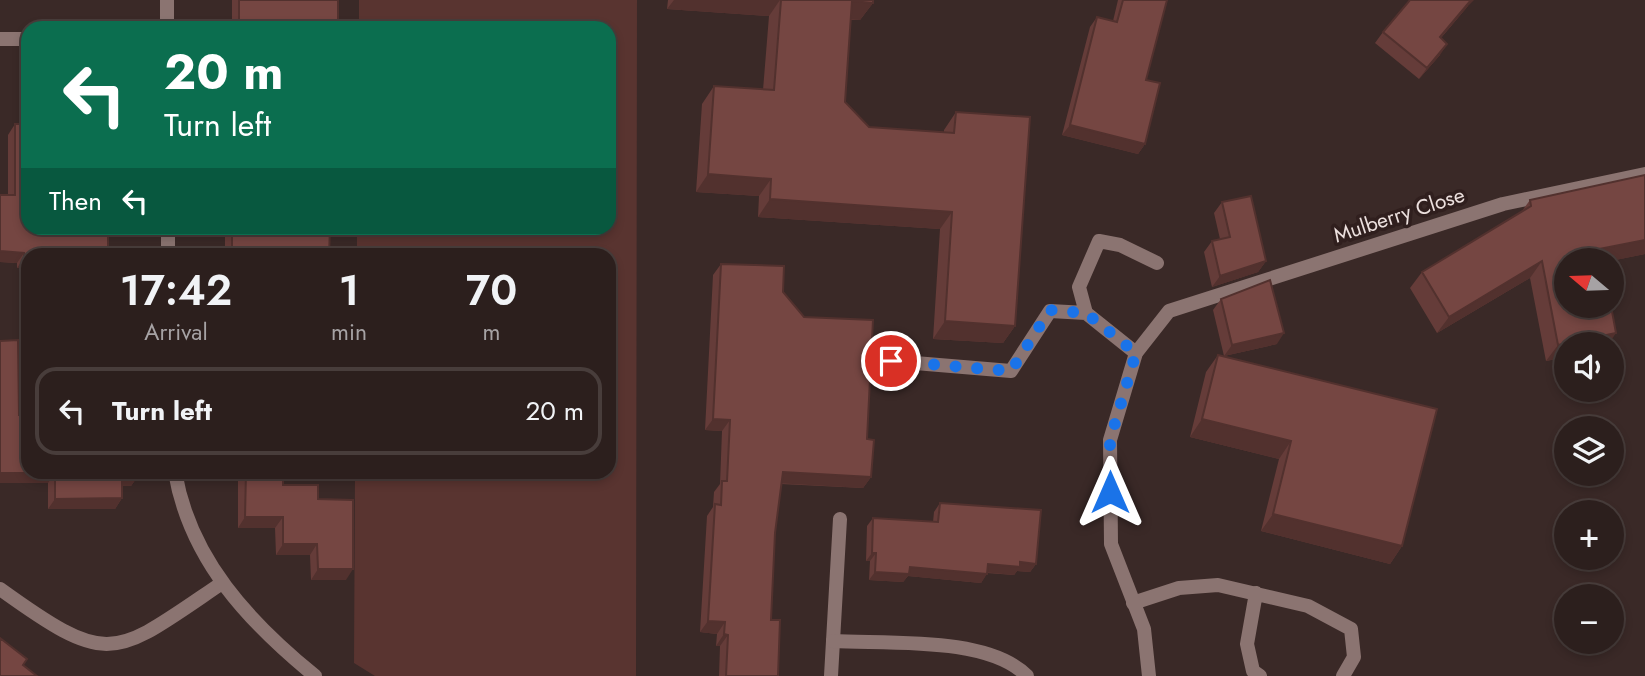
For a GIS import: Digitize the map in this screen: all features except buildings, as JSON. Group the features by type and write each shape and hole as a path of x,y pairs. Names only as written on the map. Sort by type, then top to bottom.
{"street":[{"path":"167,0 167,21"},
{"path":"0,39 21,38"},
{"name":"Mulberry Close","path":"1136,353 1169,311 1503,204 1645,174"},
{"path":"1086,313 1079,287 1099,241 1120,245 1157,262"},
{"path":"891,361 1011,371 1050,310 1086,313 1136,353 1110,440 1111,544 1144,629 1149,676"},
{"path":"177,479 190,525 222,583 271,640 315,676"},
{"path":"831,676 840,519"},
{"path":"0,589 48,623 83,642 122,644 145,636 222,583"},
{"path":"1133,603 1192,587 1218,585 1308,606 1351,629 1354,657 1343,676"},
{"path":"1255,593 1247,644 1253,671 1260,676"},
{"path":"833,641 972,649 998,656 1018,666 1027,676"}],"shaded area":[{"path":"359,0 637,0 636,676 375,676 354,663 355,479 616,479 616,248 357,248 357,235 616,235 616,21 359,21"}],"route":[{"path":"891,361 1011,371 1050,310 1086,313 1136,353 1110,440 1110,492"}]}
